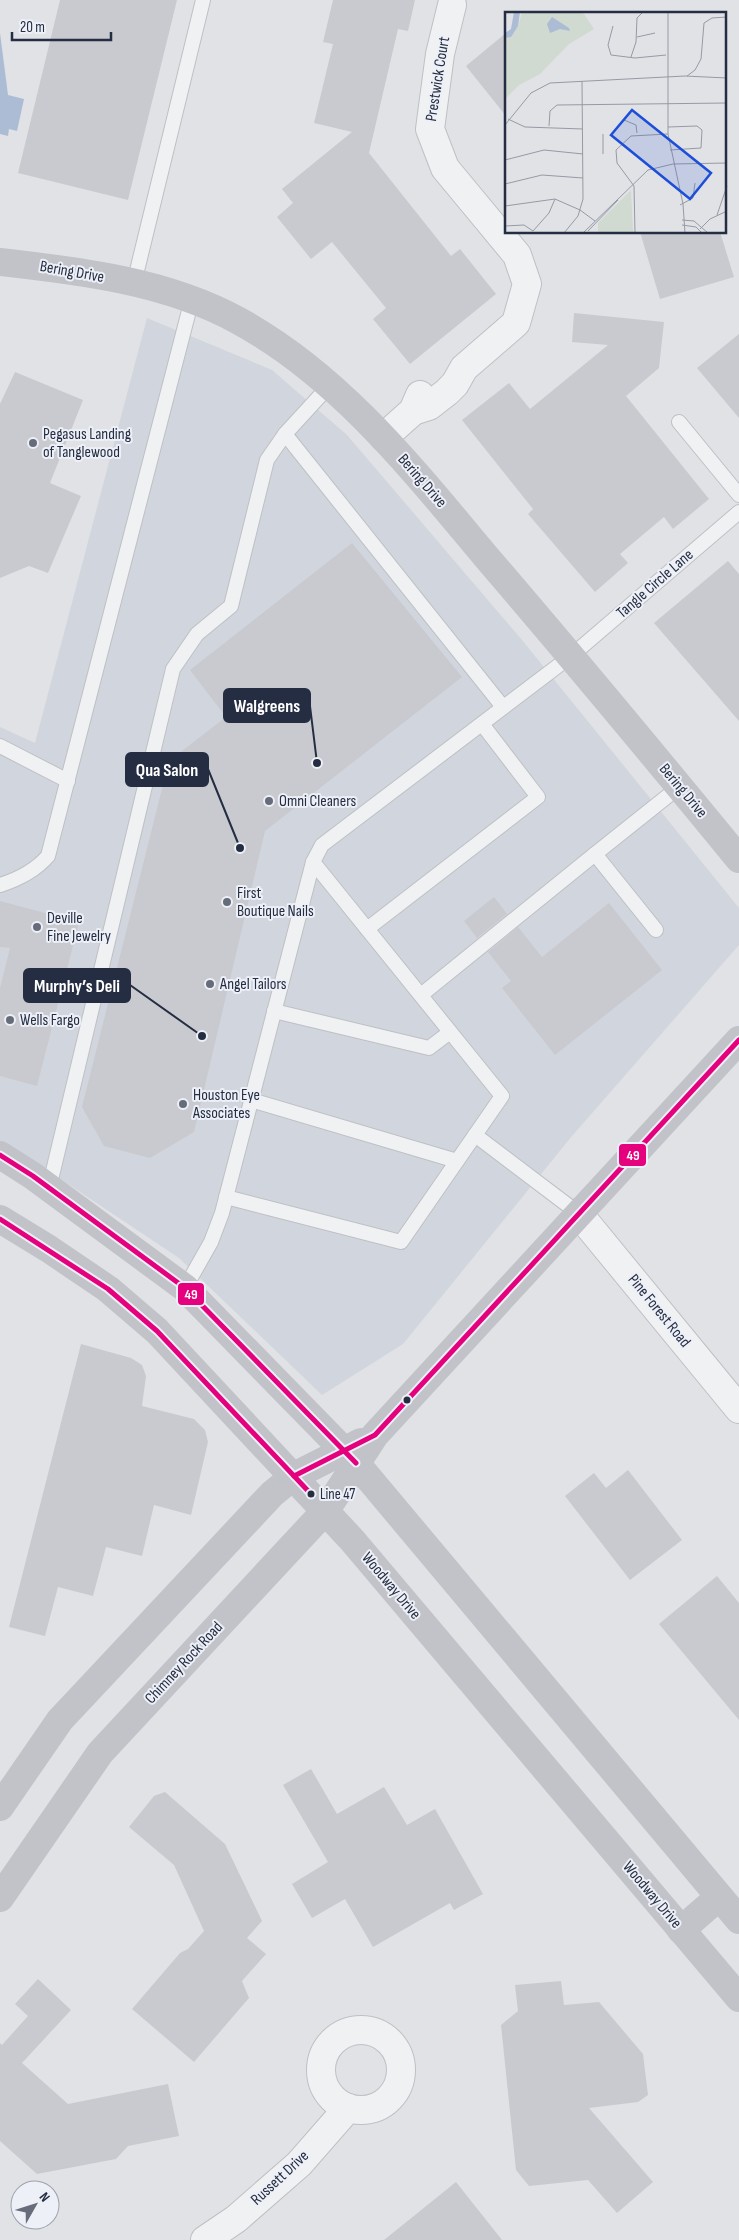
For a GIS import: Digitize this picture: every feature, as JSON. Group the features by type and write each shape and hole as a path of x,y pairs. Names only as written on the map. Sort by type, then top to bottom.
{"main road":[{"name":"Bering Drive","path":"0,262 64,269 134,283 192,299 238,320 272,341 330,386 384,437 571,656 739,859"},
{"name":"Chimney Rock Road","path":"0,1807 60,1720 272,1494 294,1476 350,1456 375,1435 739,1040"},
{"path":"0,1155 185,1288 350,1456 739,1920"},
{"name":"Woodway Drive","path":"0,1219 108,1289 157,1331 326,1510 739,1998"},
{"name":"Chimney Rock Road","path":"0,1898 100,1753 326,1510 350,1456"},
{"path":"681,1930 719,1897"}],"street":[{"name":"Prestwick Court","path":"384,437 413,411 429,406 447,392 455,384 464,368 516,322 527,284 517,255 445,168 430,129 440,54 452,5"},
{"name":"Pine Forest Road","path":"578,1213 739,1409"},
{"name":"Russett Drive","path":"205,2240 236,2219 299,2164 348,2108"}],"lane":[{"path":"134,283 203,0"},
{"path":"0,885 15,880 38,867 48,856 192,299"},
{"path":"48,1188 173,669 196,634 231,606 267,460 285,434 330,386"},
{"path":"678,422 739,495"},
{"path":"285,434 504,707"},
{"name":"Tangle Circle Lane","path":"185,1288 211,1242 226,1197 313,862 322,845 571,656 739,512"},
{"path":"367,928 538,797 482,724"},
{"path":"0,746 68,781"},
{"path":"420,995 679,787"},
{"path":"595,854 656,930"},
{"path":"226,1197 401,1242 502,1096 313,862"},
{"path":"274,1011 429,1048 450,1032"},
{"path":"251,1100 457,1161"},
{"path":"475,1135 578,1213"}],"shaded area":[{"path":"147,318 272,370 347,435 522,640 739,908 739,945 572,1136 403,1344 322,1395 179,1258 38,1164 0,1144 0,727 35,743"}],"water":[{"path":"0,33 8,95 24,99 17,131 9,129 8,136 0,134"}],"building":[{"path":"60,0 177,0 128,200 18,173"},
{"path":"333,0 415,0 408,31 398,29 369,153 451,256 460,249 496,294 410,364 373,319 386,308 332,242 311,259 277,217 293,203 282,189 352,132 314,123 333,44 323,42"},
{"path":"505,34 505,115 466,66"},
{"path":"641,234 721,234 734,277 660,299"},
{"path":"574,313 664,322 659,368 626,396 709,499 673,529 664,517 620,554 628,563 595,592 528,514 533,509 462,420 509,383 530,409 608,345 572,342"},
{"path":"739,334 739,418 697,368"},
{"name":"Pegasus Landing of Tanglewood","path":"15,372 83,400 50,483 81,496 48,573 29,566 0,578 0,404"},
{"path":"352,543 462,677 265,831 194,1132 150,1158 104,1146 82,1107 169,761 226,717 190,670"},
{"path":"728,561 739,574 739,721 654,623"},
{"path":"494,897 507,914 477,938 464,921"},
{"path":"0,901 79,922 37,1086 0,1076 0,988 10,948 0,947"},
{"path":"609,903 662,970 555,1055 502,988 511,981 488,952 518,927 542,957"},
{"path":"81,1344 131,1358 142,1365 146,1376 142,1406 194,1419 205,1430 208,1442 191,1515 154,1505 142,1556 106,1547 93,1596 58,1587 45,1636 9,1627"},
{"path":"628,1470 682,1540 630,1580 565,1496 594,1473 606,1488"},
{"path":"717,1576 739,1603 739,1720 659,1624"},
{"path":"311,1769 337,1814 384,1787 407,1825 435,1809 483,1894 454,1910 450,1903 373,1947 345,1899 312,1918 292,1884 328,1862 283,1785"},
{"path":"165,1792 225,1844 262,1921 247,1938 266,1954 242,1981 249,1998 194,2062 132,2009 180,1953 188,1949 204,1931 174,1865 129,1827 154,1796"},
{"path":"38,1979 71,2010 22,2063 68,2104 168,2084 179,2136 128,2146 116,2159 37,2174 0,2141 0,2043 2,2045 28,2016 15,2004"},
{"path":"561,1981 564,2005 599,2002 643,2054 648,2095 638,2102 589,2108 653,2182 617,2213 588,2180 529,2186 516,2170 501,2025 518,2011 515,1985"},
{"path":"456,2182 502,2240 384,2240"}],"transit line":[{"name":"49","path":"294,1476 375,1435 739,1040"},
{"name":"49","path":"0,1155 33,1176 185,1288 356,1463"},
{"name":"49","path":"0,1219 108,1289 157,1331 311,1494"}],"place":[{"name":"Pegasus Landing of Tanglewood","path":"33,443"},
{"name":"Walgreens","path":"317,763"},
{"name":"Omni Cleaners","path":"269,801"},
{"name":"Qua Salon","path":"240,848"},
{"name":"First Boutique Nails","path":"227,902"},
{"name":"Deville Fine Jewelry","path":"37,927"},
{"name":"Angel Tailors","path":"210,984"},
{"name":"Wells Fargo","path":"10,1020"},
{"name":"Murphy’s Deli","path":"202,1036"},
{"name":"Houston Eye Associates","path":"183,1104"},
{"name":"Line 47","path":"311,1494"}]}
